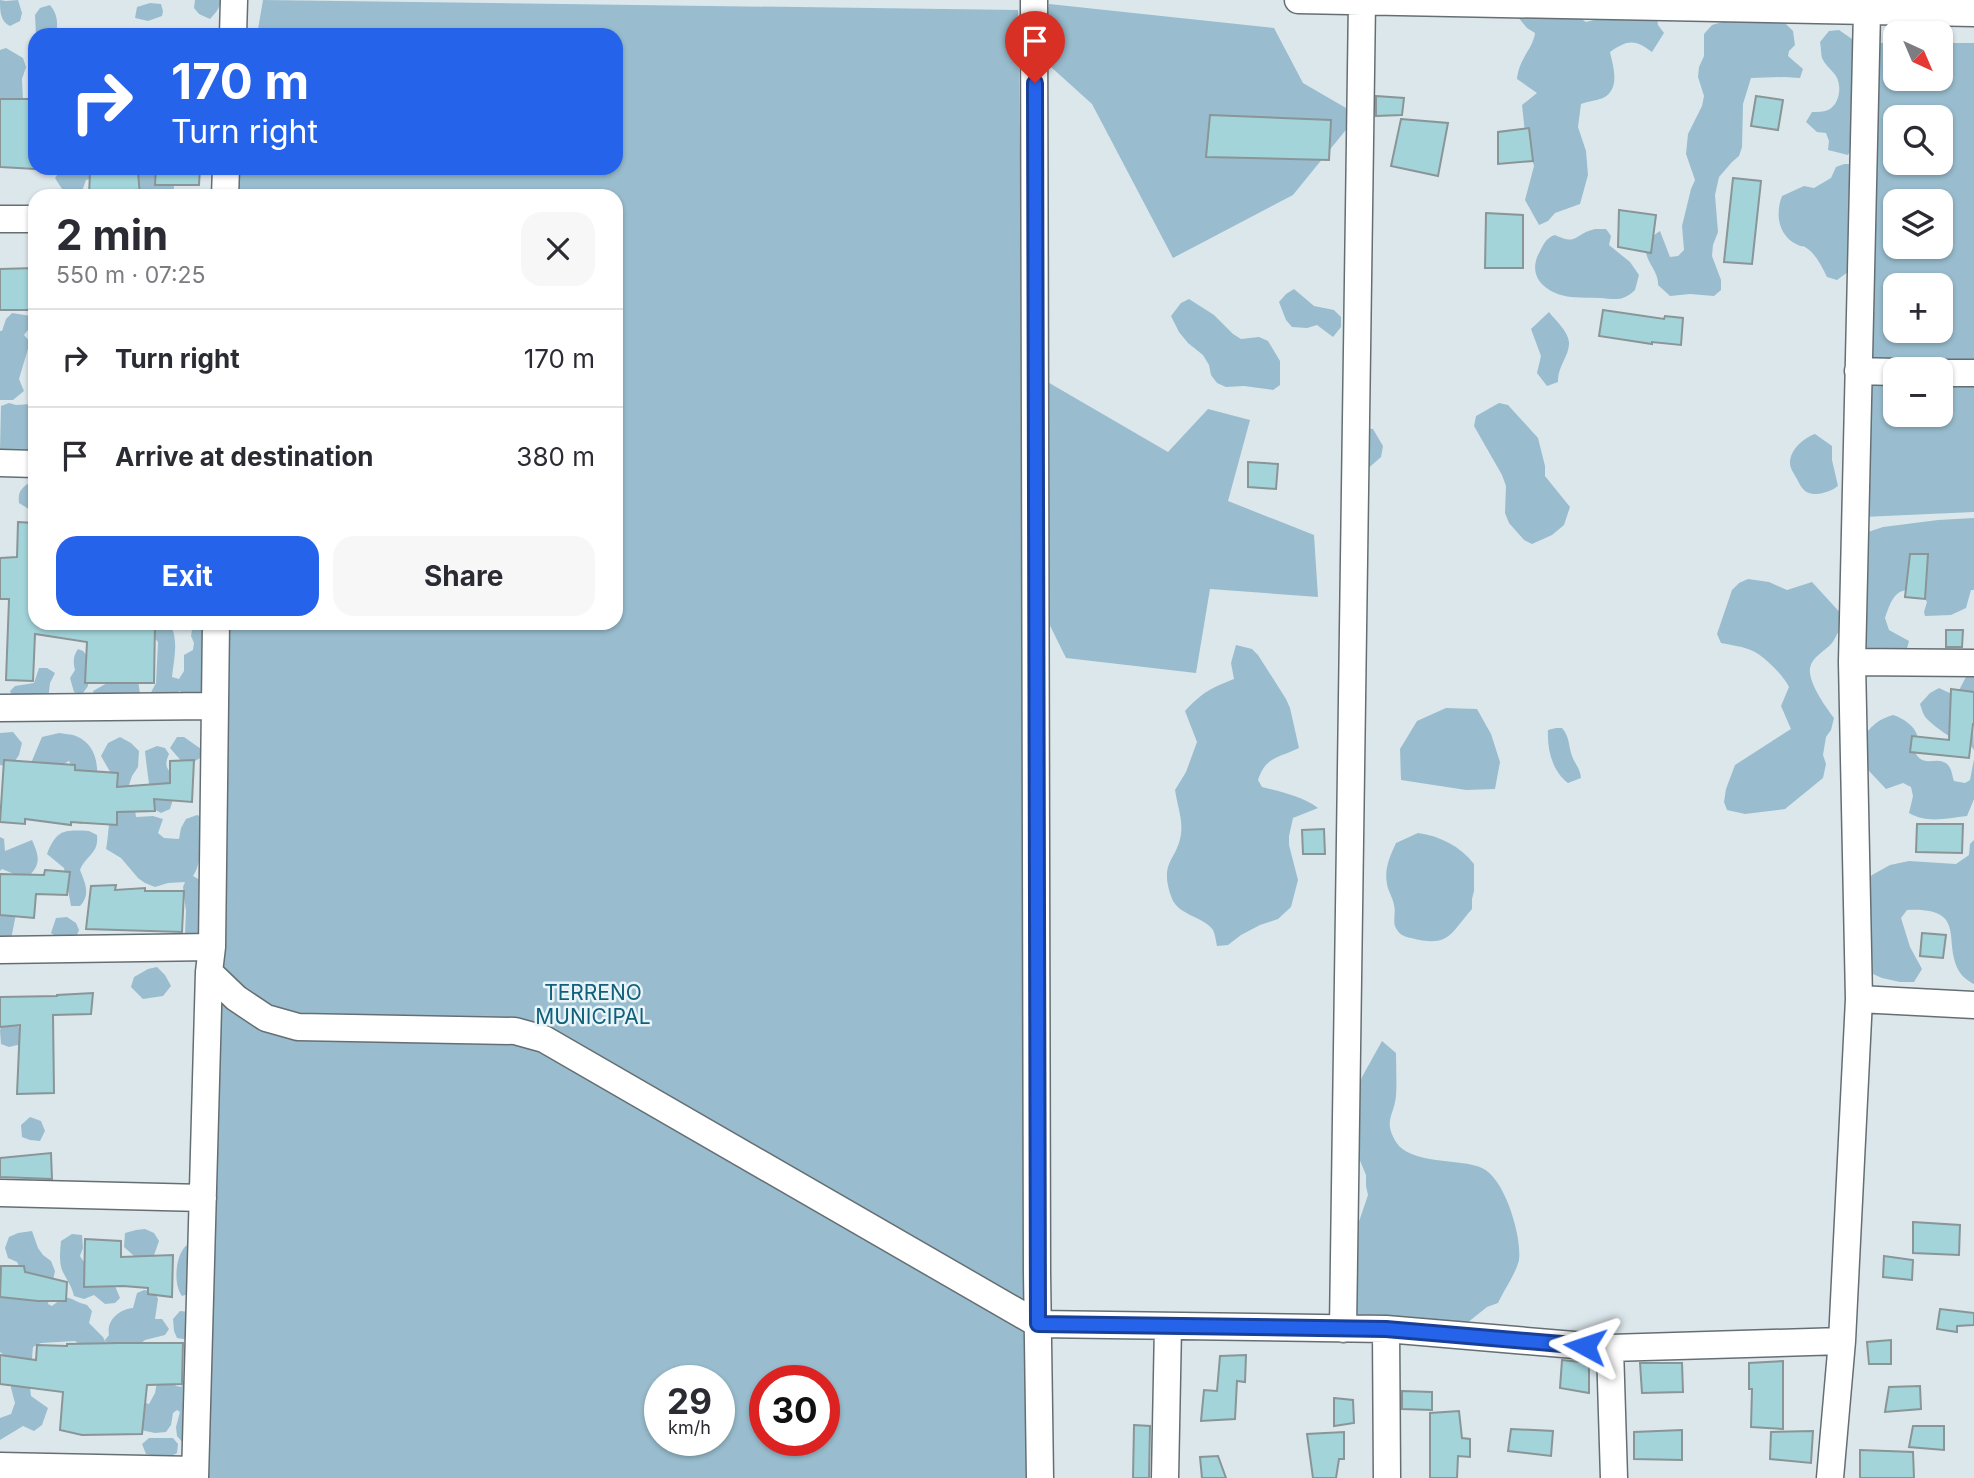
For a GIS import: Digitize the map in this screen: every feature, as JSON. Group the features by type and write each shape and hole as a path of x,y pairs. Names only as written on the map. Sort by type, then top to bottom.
{"street":[{"path":"233,28 234,0"},
{"path":"1034,0 1040,1478"},
{"path":"1298,0 1974,13"},
{"path":"1343,1329 1362,1"},
{"path":"1830,1478 1842,1341 1859,999 1852,662 1867,11"},
{"path":"0,219 28,219"},
{"path":"1858,371 1883,372"},
{"path":"1953,373 1974,373"},
{"path":"0,463 28,464"},
{"path":"0,1466 195,1474 211,960 216,630"},
{"path":"1852,662 1974,663"},
{"path":"0,708 214,706"},
{"path":"0,950 211,960"},
{"path":"211,960 236,998 266,1018 298,1027 515,1031 544,1040 1038,1324 1386,1329 1610,1348 1842,1341"},
{"path":"1859,999 1974,1004"},
{"path":"0,1193 203,1198"},
{"path":"1165,1478 1168,1326"},
{"path":"1386,1329 1387,1478"},
{"path":"1610,1348 1614,1478"}],"green space":[{"path":"0,0 18,0 22,13 20,21 10,26 4,21"},
{"path":"195,0 220,0 220,3 210,19 199,14 194,8"},
{"name":"TERRENO MUNICIPAL","path":"263,0 1018,10 1025,508 1039,377 1168,452 1208,409 1250,420 1228,501 1314,535 1318,597 1210,589 1196,673 1066,658 1027,579 1040,1478 197,1478 184,1444 177,1436 176,1427 180,1412 177,1410 173,1413 171,1425 166,1432 141,1430 143,1402 149,1404 157,1382 172,1381 181,1387 190,1368 199,1410 202,698 188,698 180,691 169,696 148,698 156,683 158,642 147,630 173,630 175,656 172,677 179,679 184,671 184,655 193,650 192,630 623,630 623,189 229,189 232,175 623,175 623,28 258,28"},
{"path":"150,3 161,4 162,16 148,21 135,18 137,7"},
{"path":"1049,4 1274,28 1303,83 1358,115 1293,195 1173,258 1092,104 1041,58"},
{"path":"50,5 55,12 57,28 36,28 35,15 40,8"},
{"path":"1655,5 1658,25 1664,33 1652,52 1631,43 1610,52 1614,70 1612,89 1603,98 1581,104 1578,127 1586,151 1588,175 1580,204 1555,213 1548,221 1539,225 1525,200 1534,166 1525,133 1522,105 1537,93 1517,79 1520,65 1535,33 1517,16 1577,16 1586,22"},
{"path":"1736,18 1784,22 1793,31 1795,45 1788,56 1803,69 1800,78 1751,78 1743,104 1742,147 1739,156 1719,177 1715,195 1718,232 1712,256 1721,280 1721,290 1714,296 1670,296 1658,285 1646,245 1660,231 1670,257 1678,256 1684,250 1682,226 1695,180 1686,154 1688,134 1704,96 1698,77 1704,56 1704,34 1712,25"},
{"path":"1839,30 1852,39 1869,63 1854,144 1848,155 1828,150 1826,133 1817,132 1806,122 1812,112 1828,110 1837,99 1838,80 1822,58 1820,42 1829,31"},
{"path":"1874,43 1883,43 1883,91 1953,91 1953,43 1974,43 1974,512 1863,517"},
{"path":"6,48 23,58 26,67 22,79 23,99 0,103 0,50"},
{"path":"1853,164 1852,269 1837,280 1827,277 1817,258 1808,249 1786,236 1780,224 1779,210 1782,196 1804,186 1814,188 1831,178 1836,167"},
{"path":"57,175 173,175 174,189 124,189 97,177 86,180 83,189 62,189 55,178"},
{"path":"1595,229 1606,229 1611,236 1609,245 1630,262 1639,275 1635,290 1618,299 1575,297 1554,292 1543,285 1535,269 1538,255 1547,240 1555,235 1572,239"},
{"path":"1294,289 1314,306 1334,310 1341,317 1341,327 1333,337 1317,325 1307,328 1292,327 1286,320 1279,302"},
{"path":"1189,299 1214,315 1241,339 1259,337 1268,341 1280,361 1280,385 1273,390 1244,386 1226,387 1217,383 1203,355 1188,343 1171,316 1181,303"},
{"path":"1549,312 1564,330 1569,342 1558,382 1547,386 1537,373 1541,356 1531,329"},
{"path":"12,313 28,316 28,330 24,335 28,340 28,349 19,379 24,391 13,400 0,400 0,331"},
{"path":"9,403 28,404 28,453 0,450 1,406"},
{"path":"1499,403 1508,405 1538,438 1545,476 1570,507 1564,525 1552,535 1532,544 1524,540 1509,523 1505,513 1506,486 1474,426 1476,416"},
{"path":"1364,428 1373,429 1383,446 1381,457 1364,472"},
{"path":"1815,434 1832,446 1838,486 1813,494 1801,487 1790,463 1792,453 1798,445"},
{"path":"28,484 28,509 19,503 20,491"},
{"path":"1974,518 1974,590 1971,590 1966,608 1951,615 1925,616 1927,602 1920,591 1900,592 1893,599 1885,618 1889,630 1909,641 1906,652 1873,654 1860,642 1865,533 1883,527"},
{"path":"1748,579 1769,582 1787,590 1812,582 1845,618 1832,643 1816,657 1810,668 1815,688 1834,718 1826,737 1823,778 1785,809 1745,814 1727,810 1724,802 1735,765 1791,729 1781,706 1789,687 1782,677 1754,651 1721,643 1717,634 1732,590"},
{"path":"1236,645 1252,649 1258,655 1286,699 1299,748 1269,762 1258,780 1262,787 1298,797 1318,808 1293,818 1289,845 1298,880 1291,907 1278,919 1260,925 1228,945 1217,946 1214,932 1208,925 1184,912 1174,903 1167,875 1181,834 1181,818 1175,790 1186,772 1197,742 1185,711 1207,692 1234,679 1231,663"},
{"path":"78,649 88,657 88,686 81,696 74,692 70,678 75,670 74,659"},
{"path":"39,668 47,668 55,673 50,683 48,700 13,698 10,691 15,686 34,683"},
{"path":"1974,670 1974,750 1931,723 1924,716 1920,704 1939,688 1956,696 1968,673"},
{"path":"138,680 140,694 95,697 93,691 109,682"},
{"path":"1446,708 1477,709 1491,734 1500,762 1495,789 1466,790 1401,780 1400,749 1417,721"},
{"path":"1893,715 1914,728 1917,738 1913,747 1920,759 1943,761 1951,770 1954,781 1965,783 1970,780 1974,759 1974,799 1967,816 1930,819 1909,813 1913,796 1911,787 1903,783 1886,789 1853,754 1874,725"},
{"path":"1562,728 1566,735 1581,778 1568,783 1554,766 1548,745 1548,730"},
{"path":"13,732 22,743 19,755 11,767 0,765 0,733"},
{"path":"59,733 74,735 83,740 93,751 95,758 97,774 94,804 92,812 82,824 75,823 74,810 79,779 69,761 58,767 31,763 42,737"},
{"path":"120,737 139,751 138,767 128,788 115,789 113,777 101,756 108,743"},
{"path":"177,737 184,737 201,749 202,757 188,765 183,763 170,748"},
{"path":"157,746 165,748 169,754 167,766 175,785 170,809 161,813 152,808 145,751"},
{"path":"113,806 135,809 136,817 153,816 163,819 158,833 164,838 179,839 186,819 197,815 204,818 200,856 193,876 200,880 206,902 199,938 185,935 185,882 155,887 145,883 121,858 106,849"},
{"path":"67,831 89,831 97,835 97,841 80,870 86,888 85,897 80,906 71,906 64,868 47,854 58,835"},
{"path":"1418,833 1449,843 1474,864 1472,909 1448,937 1441,940 1408,938 1398,931 1394,924 1395,910 1387,884 1387,868 1396,843"},
{"path":"0,837 4,839 5,851 32,840 38,861 26,879 2,869 0,871"},
{"path":"1974,840 1974,984 1962,975 1955,963 1947,921 1927,911 1907,910 1901,918 1910,947 1922,969 1914,982 1900,982 1873,974 1864,960 1862,885 1872,875 1890,865 1909,861 1956,864 1969,855 1970,844"},
{"path":"0,908 16,914 11,939 0,956"},
{"path":"67,917 76,923 79,930 75,940 58,938 51,933 56,918"},
{"path":"157,967 171,986 163,996 143,999 131,987 134,977"},
{"path":"13,1020 23,1033 22,1044 9,1047 1,1044 0,1030 3,1023"},
{"path":"1382,1041 1396,1053 1396,1096 1390,1129 1396,1142 1412,1154 1473,1165 1490,1174 1505,1195 1515,1223 1519,1260 1498,1303 1487,1307 1467,1323 1406,1339 1369,1343 1360,1337 1350,1287 1350,1248 1368,1195 1366,1175 1353,1144 1356,1096 1362,1077"},
{"path":"30,1117 41,1121 45,1131 40,1141 22,1137 21,1125"},
{"path":"145,1229 154,1233 159,1241 153,1258 134,1256 124,1247 125,1233"},
{"path":"32,1231 38,1248 51,1261 55,1271 48,1304 52,1306 69,1298 87,1305 92,1311 89,1323 103,1337 109,1349 105,1340 109,1335 112,1320 119,1313 133,1308 137,1293 144,1290 154,1291 158,1299 155,1319 162,1319 169,1329 165,1335 145,1340 137,1346 110,1350 114,1359 113,1375 109,1382 100,1382 97,1365 85,1359 86,1349 75,1341 41,1343 33,1347 31,1369 23,1370 0,1352 0,1295 20,1297 28,1283 17,1262 8,1258 5,1248 9,1237"},
{"path":"72,1234 82,1235 83,1248 80,1256 86,1265 113,1281 120,1298 115,1303 105,1304 94,1295 84,1299 74,1296 60,1260 61,1241"},
{"path":"187,1245 196,1246 188,1294 182,1296 177,1285 177,1270 180,1255"},
{"path":"180,1311 191,1312 189,1340 177,1338 174,1331 173,1319"},
{"path":"12,1372 30,1388 31,1396 48,1408 42,1425 34,1431 23,1426 0,1440 0,1418 11,1414 15,1403 11,1388"},
{"path":"149,1438 173,1438 178,1444 177,1453 168,1458 146,1454 142,1444"}],"building":[{"path":"1376,96 1404,98 1402,115 1376,116"},
{"path":"1756,96 1783,100 1778,130 1751,126"},
{"path":"0,99 28,99 28,169 0,167"},
{"path":"1210,115 1331,120 1329,160 1206,157"},
{"path":"1401,119 1448,123 1438,176 1391,166"},
{"path":"1529,128 1533,161 1498,164 1498,132"},
{"path":"90,175 138,175 139,189 89,189"},
{"path":"156,175 200,175 199,185 155,185"},
{"path":"1733,178 1761,181 1752,264 1724,262"},
{"path":"1619,210 1656,215 1651,253 1618,247"},
{"path":"1486,213 1523,215 1523,268 1485,268"},
{"path":"28,268 28,310 0,310 0,269"},
{"path":"1603,310 1664,319 1665,316 1683,318 1681,345 1652,344 1599,336"},
{"path":"1248,462 1278,464 1276,489 1248,487"},
{"path":"18,522 28,523 28,630 155,630 154,683 85,683 87,642 35,634 33,681 6,680 9,599 0,599 0,558 17,557"},
{"path":"1910,554 1928,554 1925,599 1905,597"},
{"path":"1946,630 1963,630 1962,647 1946,647"},
{"path":"1951,689 1974,692 1974,724 1969,758 1910,752 1912,736 1949,740"},
{"path":"4,760 75,765 75,770 118,773 117,787 170,783 170,761 194,760 192,802 154,799 155,811 117,812 117,825 71,822 71,825 25,819 25,824 0,822"},
{"path":"1917,824 1963,824 1962,853 1916,852"},
{"path":"1324,829 1325,854 1303,854 1302,830"},
{"path":"45,870 70,872 67,895 36,894 34,918 0,915 0,874 44,875"},
{"path":"116,885 115,890 145,888 145,891 184,891 182,932 86,929 91,886"},
{"path":"1922,933 1946,935 1943,958 1920,956"},
{"path":"93,993 91,1014 53,1015 54,1093 17,1094 20,1025 0,1027 0,997"},
{"path":"51,1153 52,1179 0,1177 0,1158"},
{"path":"1913,1222 1960,1225 1959,1255 1913,1253"},
{"path":"85,1239 121,1241 121,1257 173,1255 172,1297 148,1294 148,1288 84,1287"},
{"path":"1884,1256 1913,1260 1912,1280 1883,1277"},
{"path":"1,1266 24,1266 25,1272 67,1282 66,1301 0,1297"},
{"path":"1940,1309 1974,1313 1974,1325 1957,1326 1957,1332 1937,1329"},
{"path":"1891,1340 1891,1364 1869,1364 1867,1342"},
{"path":"183,1343 182,1384 147,1385 142,1434 82,1435 60,1430 63,1392 0,1384 0,1355 36,1360 37,1345"},
{"path":"1246,1355 1245,1382 1237,1381 1235,1419 1201,1421 1204,1390 1217,1391 1220,1356"},
{"path":"1562,1360 1589,1363 1589,1393 1560,1388"},
{"path":"1783,1361 1783,1429 1751,1427 1752,1389 1749,1389 1749,1363"},
{"path":"1640,1363 1682,1363 1683,1392 1642,1393"},
{"path":"1920,1386 1921,1409 1885,1412 1889,1387"},
{"path":"1402,1391 1432,1392 1432,1410 1402,1409"},
{"path":"1334,1398 1353,1400 1354,1423 1334,1426"},
{"path":"1459,1411 1462,1438 1470,1439 1470,1457 1458,1456 1457,1478 1430,1478 1430,1413"},
{"path":"1134,1425 1150,1426 1149,1478 1133,1478"},
{"path":"1913,1426 1944,1426 1944,1450 1909,1447"},
{"path":"1511,1429 1553,1431 1551,1456 1508,1451"},
{"path":"1682,1430 1682,1460 1634,1459 1634,1432"},
{"path":"1813,1431 1811,1463 1770,1459 1771,1432"},
{"path":"1344,1432 1344,1459 1339,1459 1336,1478 1313,1478 1307,1434"},
{"path":"1860,1450 1913,1452 1914,1478 1860,1478"},
{"path":"1218,1456 1226,1478 1202,1478 1200,1457"}],"route":[{"path":"1035,83 1038,1324 1386,1329 1585,1346"}]}
